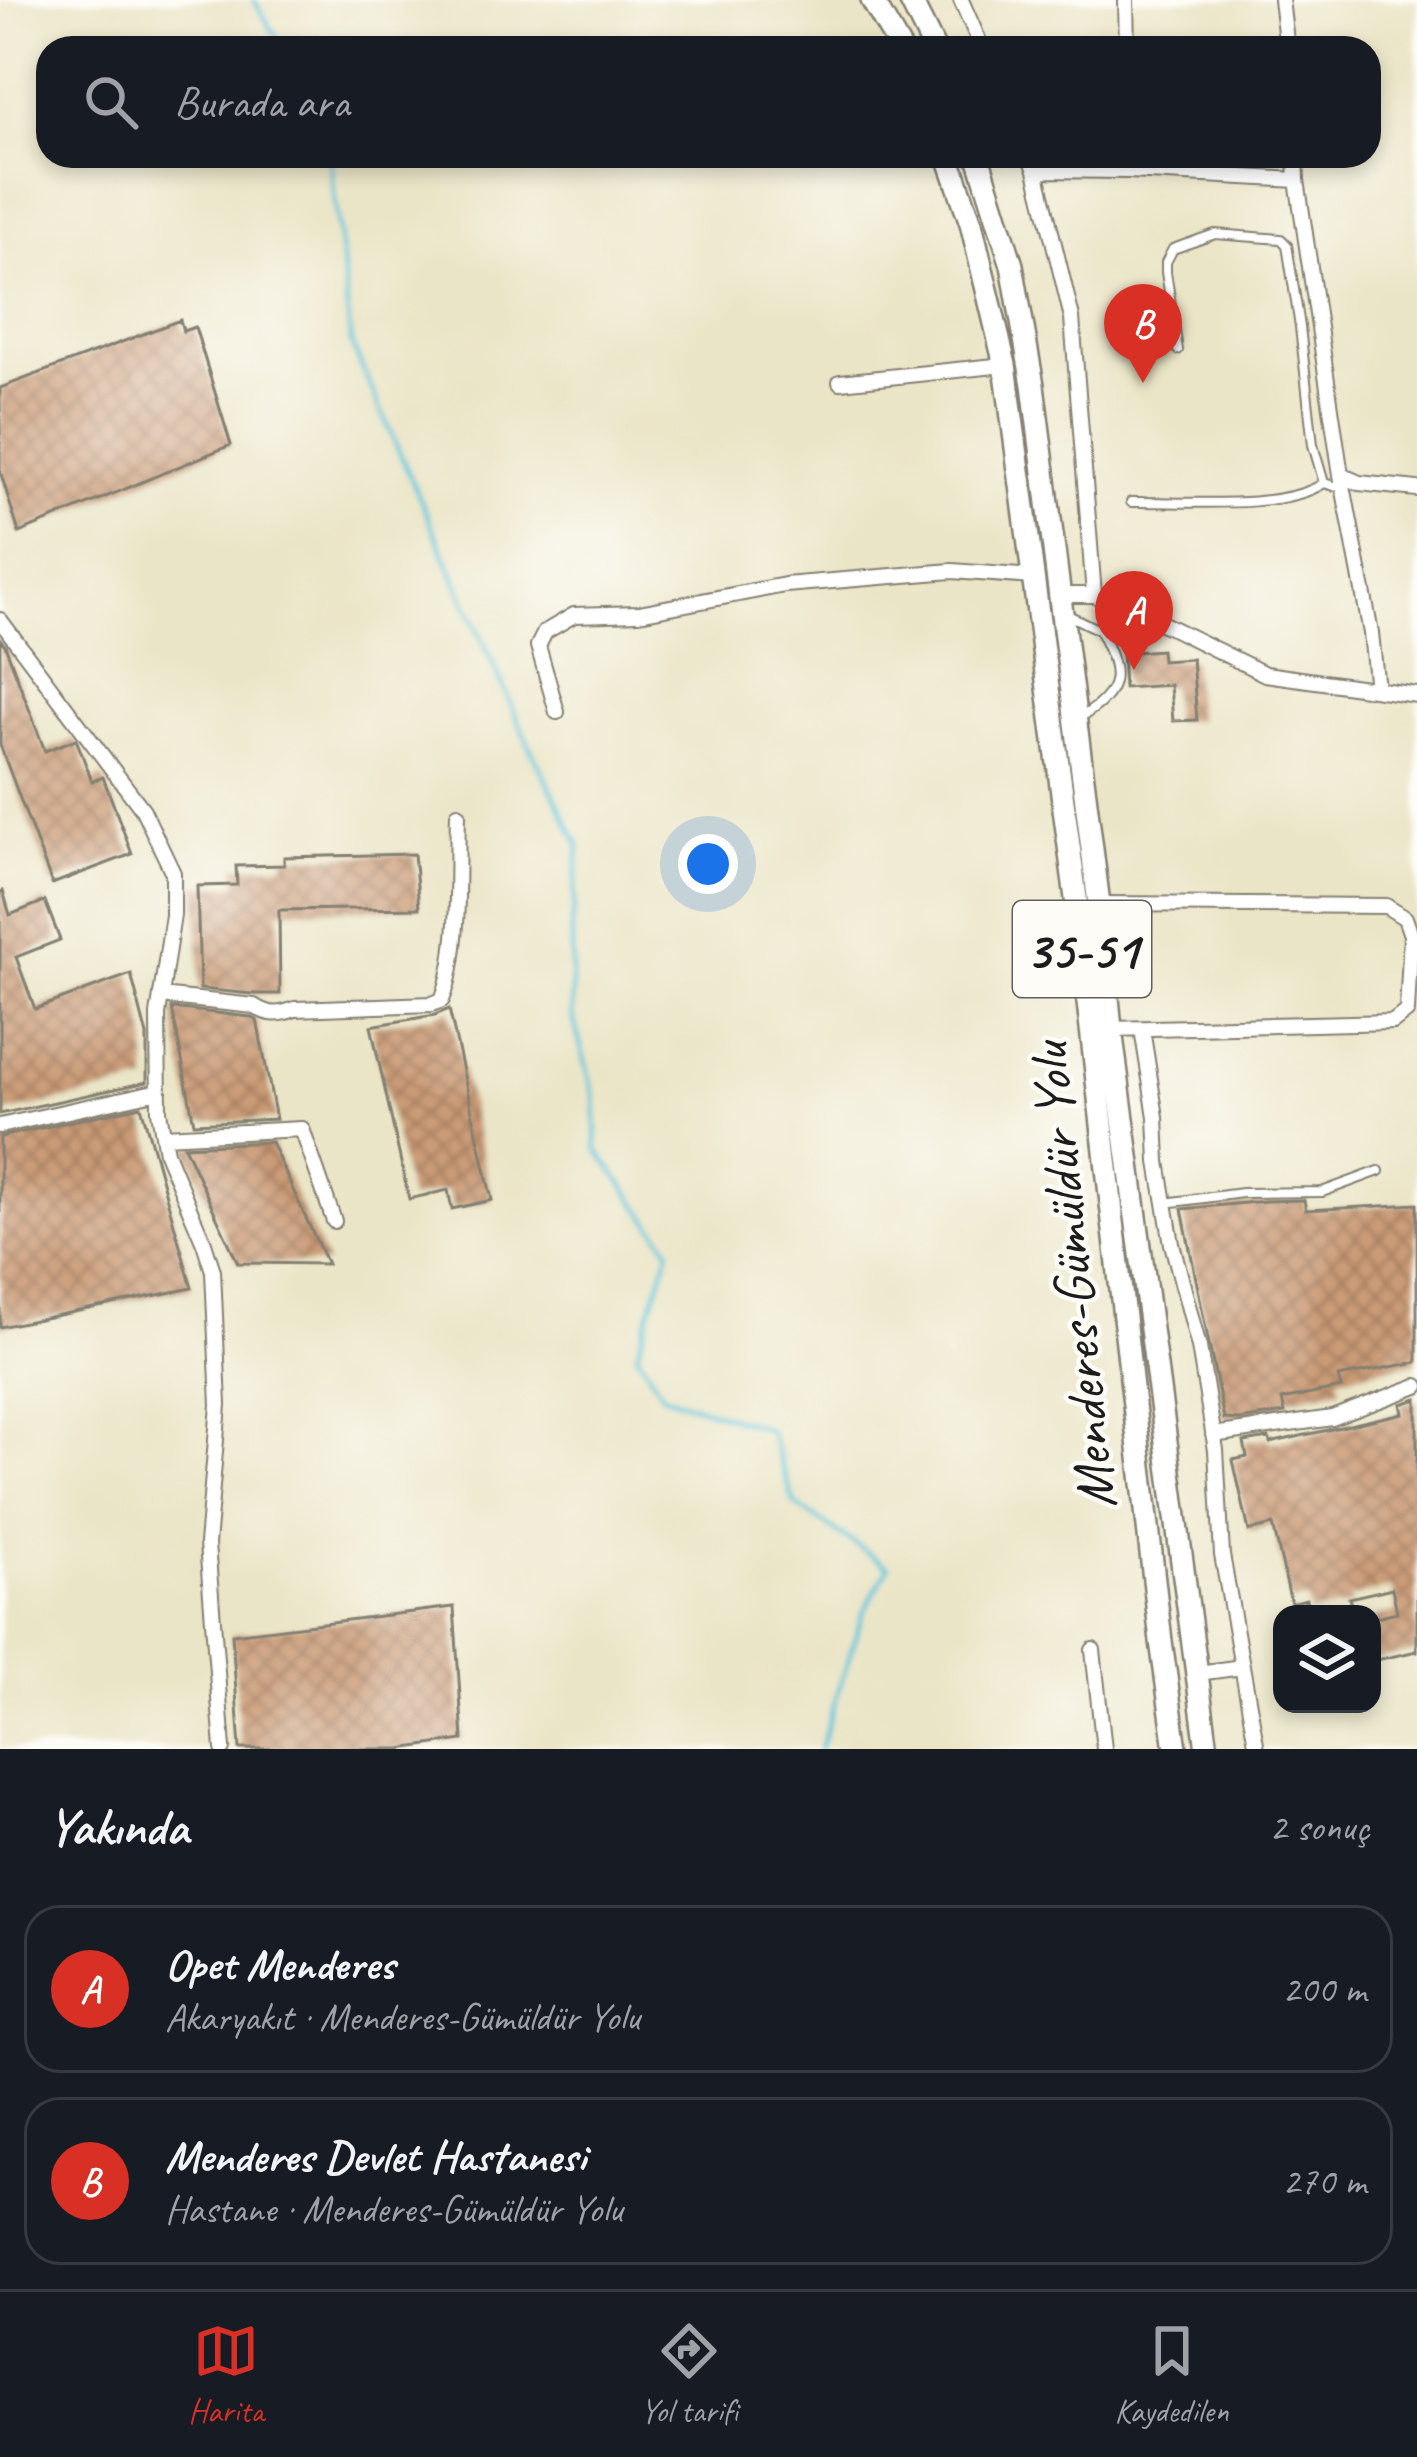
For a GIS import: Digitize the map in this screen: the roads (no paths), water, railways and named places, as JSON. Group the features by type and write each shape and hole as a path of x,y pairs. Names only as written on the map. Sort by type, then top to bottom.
{"main road":[{"path":"872,0 893,36"},
{"path":"910,0 928,36"},
{"name":"Menderes-Gümüldür Yolu","path":"952,168 971,224 1005,365 1077,906 1176,1749"},
{"name":"Menderes-Gümüldür Yolu","path":"982,168 1012,265 1033,385 1111,1029 1207,1749"}],"street":[{"path":"961,0 977,36"},
{"path":"1126,0 1127,36"},
{"path":"1281,0 1286,36"},
{"path":"1034,168 1072,318 1094,595"},
{"path":"1182,168 1297,179"},
{"path":"1297,168 1378,689"},
{"path":"840,382 1005,365"},
{"path":"1342,479 1417,489"},
{"path":"557,712 538,646 545,632 574,615 639,613 785,585 952,571 1033,577"},
{"path":"1060,604 1094,595 1265,674 1417,695"},
{"path":"2,627 143,810 172,873 172,915 158,1015 159,1091 166,1153 213,1271 219,1405 207,1544 223,1749"},
{"path":"161,996 254,1006 266,1014 442,1000 452,957 458,814"},
{"path":"1099,904 1386,906 1405,917 1411,935 1407,1011 1393,1022 1111,1029"},
{"path":"1142,1029 1172,1244 1199,1347 1213,1435 1222,1555 1256,1749"},
{"path":"0,1126 159,1091"},
{"path":"164,1136 302,1130 334,1221"},
{"path":"1213,1435 1332,1418 1417,1386"},
{"path":"1093,1650 1104,1749"},
{"path":"1198,1672 1242,1667"}],"lane":[{"path":"1178,350 1166,272 1173,249 1215,234 1281,239 1287,245 1313,445 1324,483"},
{"path":"1324,483 1334,486 1342,479"},
{"path":"1131,502 1290,497 1310,493 1324,483"},
{"path":"1060,604 1099,630 1115,670 1111,695 1075,720"},
{"path":"1165,1203 1242,1193 1322,1192 1379,1172"}],"waterway":[{"path":"254,0 276,36"},
{"path":"331,168 351,343 529,745 579,845 572,927 572,1014 595,1098 597,1149 670,1249 637,1353 663,1395 769,1430 795,1504 889,1567 863,1613 820,1749"}],"place":[{"name":"Menderes Devlet Hastanesi","path":"1143,383"},
{"name":"Opet Menderes","path":"1134,670"}]}
